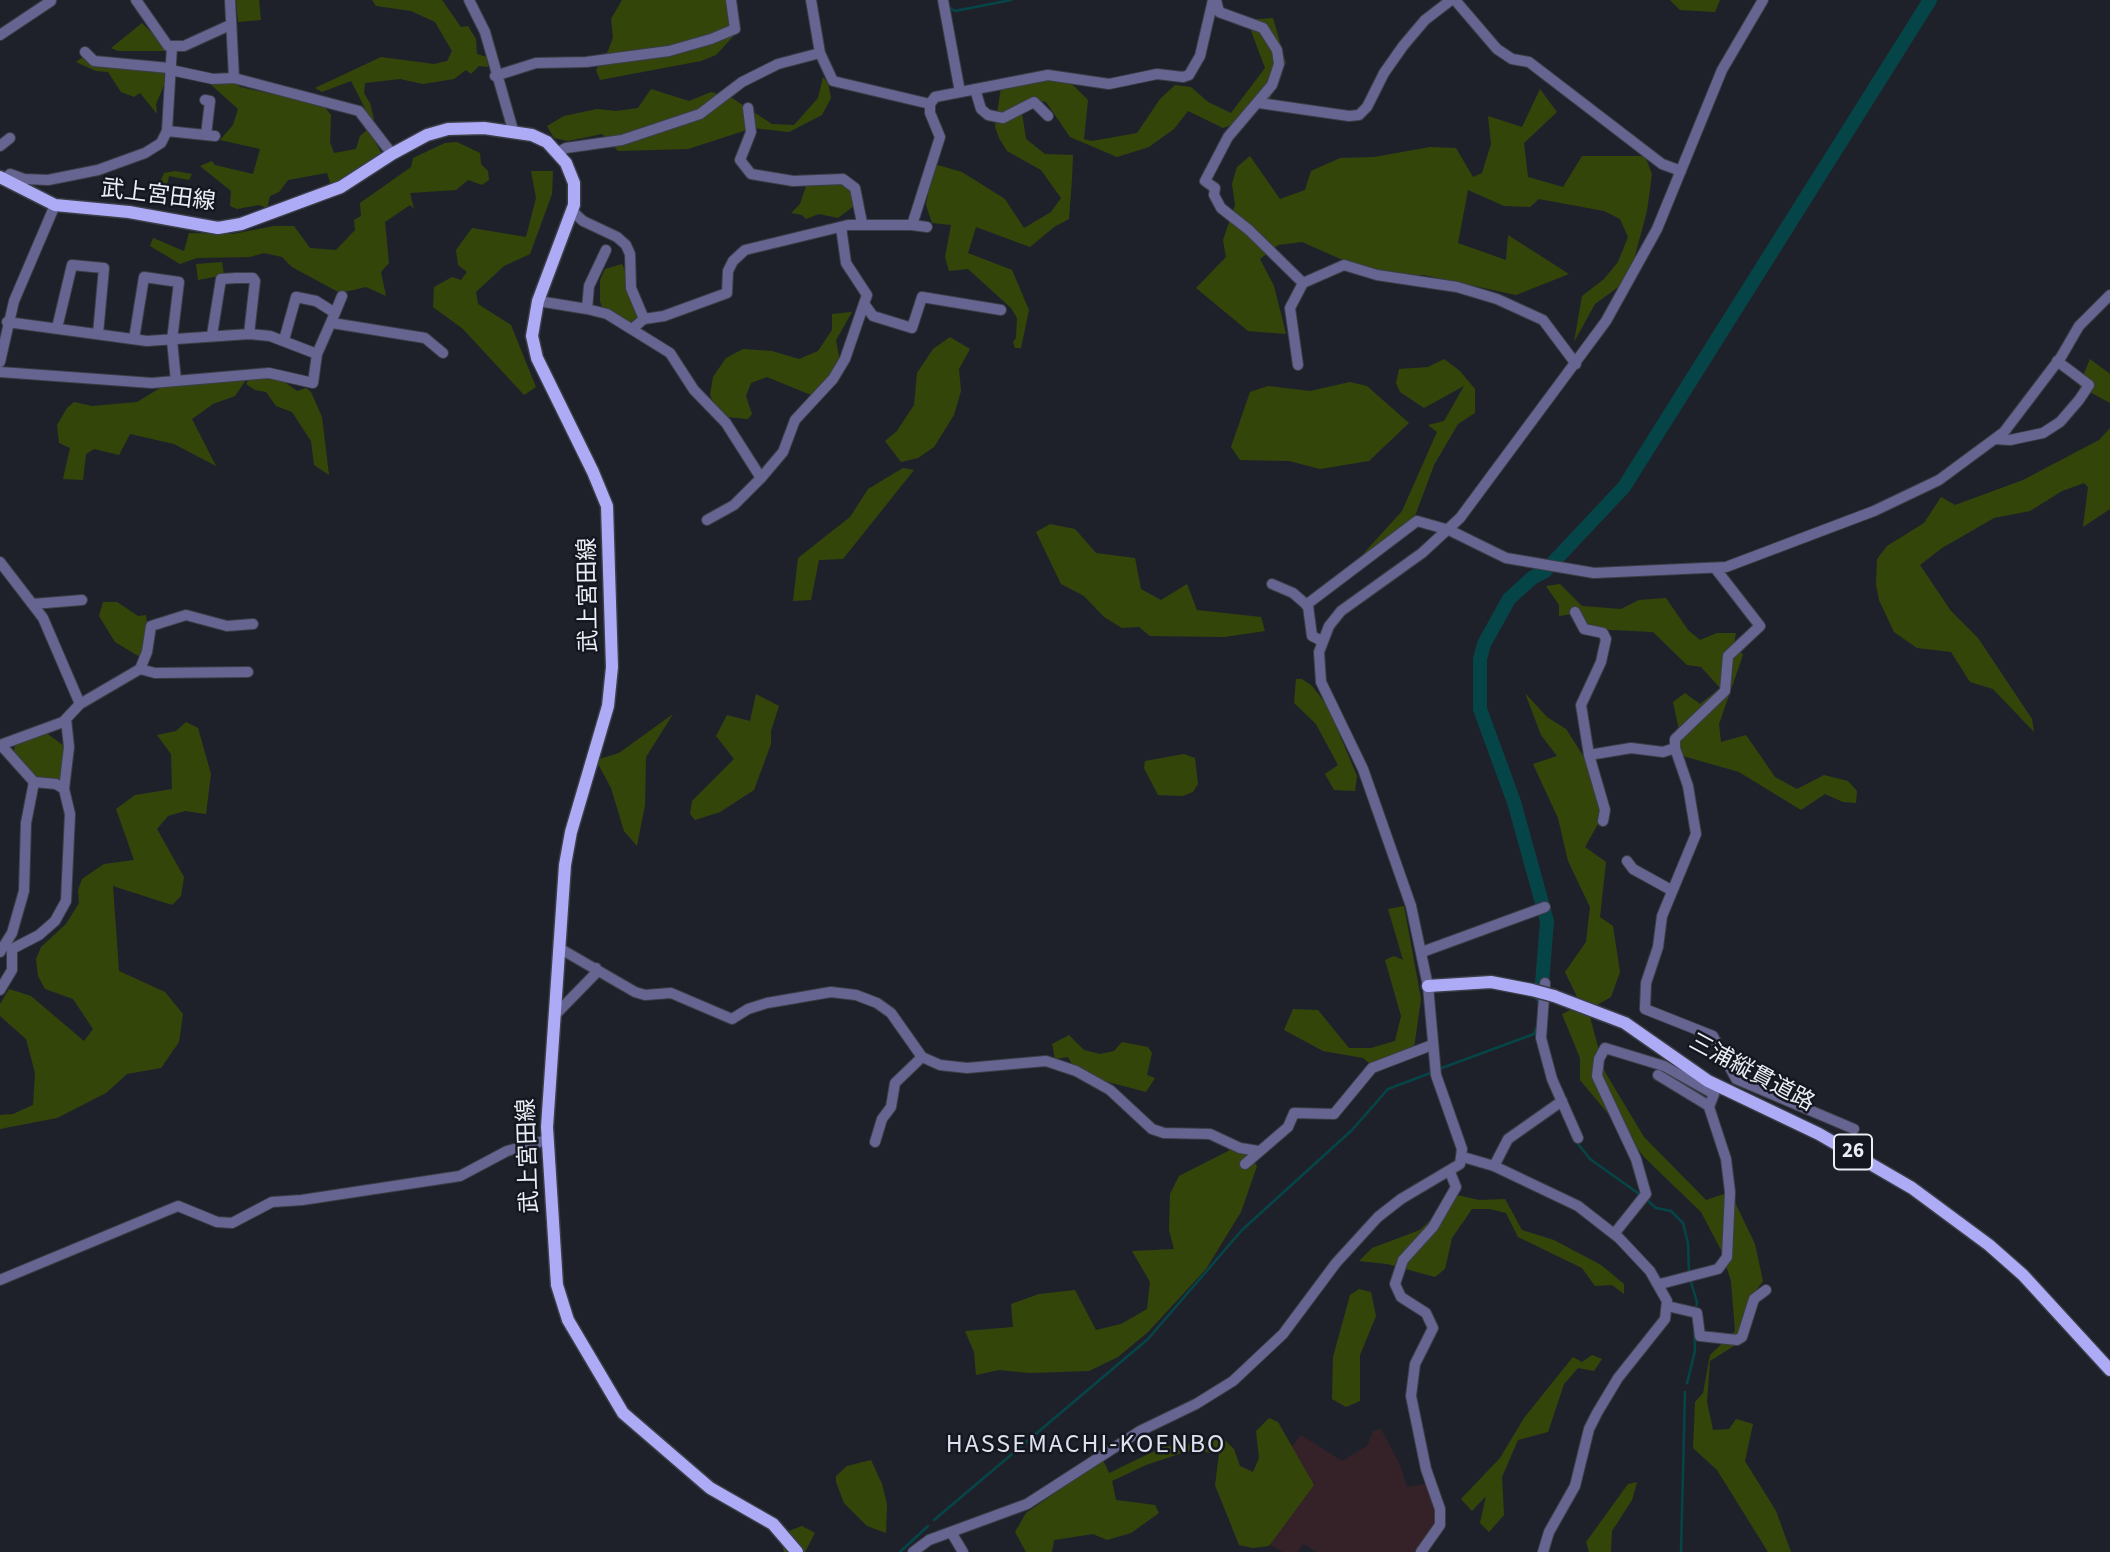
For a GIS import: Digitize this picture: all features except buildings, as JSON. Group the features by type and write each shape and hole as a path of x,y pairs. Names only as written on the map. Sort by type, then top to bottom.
{"main road":[{"name":"武上宮田線","path":"3,178 55,205 128,212 218,228 241,224 314,199 341,187 391,154 427,135 448,129 513,130 540,138 558,152 572,177 572,211 538,301 532,329 534,351 602,492 610,533 610,696 568,844 547,1140 557,1285 561,1303 623,1413 710,1488 773,1524 797,1552"},
{"name":"三浦縦貫道路","path":"1428,986 1491,982 1554,996 1625,1023 1708,1081 1819,1134 1912,1188 1980,1238 2022,1275 2110,1370"}],"street":[{"path":"136,0 164,44 184,46 230,25"},
{"path":"230,0 234,78"},
{"path":"469,0 485,32 495,76 513,130"},
{"path":"495,76 536,63 586,62 669,51 711,39 735,29 731,0"},
{"path":"811,0 820,53 833,81 930,104"},
{"path":"943,0 960,92"},
{"path":"912,225 940,137 930,113 930,104 935,97 1048,75 1109,84 1157,74 1183,77 1189,75 1200,56 1214,0"},
{"path":"1214,0 1219,12 1264,28 1277,50 1278,73 1259,103 1228,137 1205,181 1215,188 1214,195 1221,208 1249,230 1303,283"},
{"path":"1259,103 1349,116 1359,115 1367,107 1384,73 1402,46 1425,20 1453,0 1497,49 1512,59 1529,62 1662,164 1681,171"},
{"path":"913,1552 929,1540 1027,1504 1140,1431 1196,1404 1233,1381 1283,1334 1336,1263 1378,1217 1401,1199 1460,1164 1463,1157 1435,1071 1428,986 1422,951 1404,884 1378,807 1355,751 1321,682 1318,663 1322,641 1341,611 1449,530 1482,492 1576,364 1631,280 1681,171 1722,70 1763,0"},
{"path":"0,35 51,1"},
{"path":"3,178 10,174 24,179 48,180 98,170 155,148 167,131 172,46"},
{"path":"85,52 94,61 170,69 213,79 234,78 359,111 391,154"},
{"path":"558,152 566,148 622,140 700,114 754,76 778,64 820,53"},
{"path":"975,89 981,109 988,115 1003,118 1034,103 1048,116"},
{"path":"167,131 210,136 210,106"},
{"path":"748,108 751,132 740,160 751,174 793,181 843,179 855,188 862,223"},
{"path":"0,146 9,138"},
{"path":"0,362 8,322 55,205"},
{"path":"572,211 583,221 617,237 626,245 630,254 631,288 644,319"},
{"path":"632,329 644,319 664,316 727,293 728,271 733,261 745,250 862,223 891,227 927,227"},
{"path":"707,520 734,505 761,478 783,452 795,420 833,379 845,359 865,305 865,288 843,255 841,227"},
{"path":"587,309 589,286 606,250"},
{"path":"57,328 72,265 104,268 106,270 98,334"},
{"path":"1298,365 1290,308 1303,283 1344,265 1385,277 1457,286 1497,299 1543,320 1576,364"},
{"path":"134,339 146,276 179,282 172,340 176,380"},
{"path":"212,335 220,279 236,278 253,278 255,281 249,334"},
{"path":"1306,605 1417,521 1449,530 1506,558 1550,567 1594,573 1636,569 1715,568 1912,494 1939,480 1995,439 2024,408 2079,326 2110,295"},
{"path":"0,372 152,383 269,373 309,384 313,383 317,354 342,296"},
{"path":"865,305 873,316 912,328 922,296 1001,310"},
{"path":"284,340 296,297 316,301 333,318 425,338 443,353"},
{"path":"538,301 607,314 670,353 694,390 726,423 761,478"},
{"path":"8,322 134,339 172,340 249,334 284,340 317,354"},
{"path":"1995,439 2010,440 2043,433 2060,422 2079,400 2089,385 2057,361"},
{"path":"0,562 33,604 49,631 80,704"},
{"path":"1715,568 1760,626 1730,653 1726,660 1725,691 1675,739 1675,748 1688,786 1696,834 1671,890 1646,983 1645,1009 1713,1036 1736,1079 1854,1129"},
{"path":"1272,584 1293,593 1306,605 1312,636 1322,641"},
{"path":"33,604 82,600"},
{"path":"1575,612 1584,629 1603,633 1606,639 1601,662 1581,705 1589,755 1605,810 1603,821"},
{"path":"64,789 56,784 34,782 0,745 66,719 80,704 140,669 147,652 150,626 186,615 227,626 253,624"},
{"path":"140,669 155,673 248,672"},
{"path":"5,949 39,935 55,921 65,901 70,814 64,789 69,747 66,719"},
{"path":"1589,755 1631,748 1664,752 1675,748"},
{"path":"0,990 12,970 5,949 24,891 26,823 34,782"},
{"path":"1626,861 1633,869 1671,890"},
{"path":"1422,951 1543,908"},
{"path":"559,948 635,992 645,995 671,993 732,1019 748,1009 767,1003 831,992 856,995 877,1003 891,1013 922,1058 940,1065 967,1068 1046,1060 1076,1071 1110,1090 1152,1129 1164,1133 1210,1134 1240,1148 1258,1151"},
{"path":"554,1016 597,972 596,968"},
{"path":"1545,983 1541,1038 1559,1102 1578,1138"},
{"path":"1245,1164 1288,1127 1294,1113 1334,1114 1372,1068 1415,1049 1432,1045"},
{"path":"1614,1234 1644,1198 1636,1159 1597,1076 1599,1059 1605,1048 1654,1061 1705,1087 1714,1094 1709,1105"},
{"path":"875,1142 882,1119 891,1107 895,1083 922,1058"},
{"path":"1658,1074 1709,1105 1726,1159 1730,1192 1729,1246 1727,1257 1718,1269 1660,1284"},
{"path":"1494,1166 1508,1139 1559,1102"},
{"path":"0,1280 178,1206 217,1222 232,1223 272,1202 302,1200 460,1176 508,1151 547,1140"},
{"path":"1463,1157 1494,1166 1577,1206 1614,1234 1660,1284 1667,1306 1665,1319 1618,1378 1597,1413 1589,1429 1575,1486 1549,1532 1543,1552"},
{"path":"1421,1552 1440,1525 1440,1509 1426,1469 1411,1396 1415,1364 1433,1328 1426,1313 1401,1297 1395,1284 1403,1260 1433,1227 1456,1187 1450,1172"},
{"path":"1667,1306 1696,1313 1700,1336 1710,1340 1737,1340 1742,1336 1754,1299 1766,1290"},
{"path":"951,1532 963,1552"}],"shaded area":[{"path":"1381,1429 1400,1465 1407,1487 1425,1484 1436,1508 1437,1525 1419,1552 1317,1552 1303,1544 1298,1552 1283,1552 1267,1543 1285,1455 1301,1435 1342,1461 1367,1446 1373,1431"}],"green space":[{"path":"236,0 259,0 261,20 238,22"},
{"path":"372,0 442,0 461,27 468,26 476,39 477,54 487,57 488,67 479,66 471,74 466,70 454,79 423,84 400,79 365,83 364,93 370,103 374,119 372,122 351,81 322,92 315,88 381,57 434,64 447,61 452,51 435,22 411,11 376,6"},
{"path":"622,0 726,0 741,28 716,55 701,61 600,80 596,70 613,38 611,19"},
{"path":"1670,0 1720,0 1715,12 1680,10"},
{"path":"1273,18 1286,63 1268,103 1238,123 1223,128 1188,111 1174,129 1149,147 1117,157 1070,137 1046,102 1036,100 1022,113 1026,139 1045,154 1073,155 1069,219 1054,227 1030,247 976,227 968,253 1012,270 1029,310 1021,348 1015,348 1013,342 1016,338 1017,318 1011,308 968,269 949,271 945,257 951,225 932,223 926,205 934,164 962,172 1005,199 1024,228 1051,212 1061,198 1041,170 1007,151 999,138 995,127 1001,88 1058,78 1074,86 1088,100 1084,139 1092,141 1137,133 1160,99 1175,85 1191,87 1208,102 1231,113 1265,68 1247,20"},
{"path":"142,23 166,51 118,51 111,48"},
{"path":"84,56 164,69 164,85 156,104 157,114 140,93 134,97 121,92 108,72 96,71 76,62"},
{"path":"823,77 828,83 831,98 822,115 789,132 753,128 688,149 618,151 602,134 568,141 554,138 547,126 564,116 597,109 616,111 638,108 651,89 689,101 711,92 732,98 772,124 794,125 818,98"},
{"path":"208,82 235,82 240,87 323,105 331,115 330,142 334,153 356,149 360,136 368,129 383,156 332,188 327,173 288,180 279,192 270,196 267,208 259,205 237,209 230,206 231,191 200,166 212,161 215,165 253,174 260,149 220,140 233,125 238,109"},
{"path":"1540,89 1557,112 1524,143 1528,177 1563,187 1582,156 1645,156 1652,174 1647,211 1633,263 1621,285 1595,304 1574,342 1582,296 1604,279 1618,262 1628,237 1620,219 1604,211 1539,199 1530,207 1504,206 1468,190 1458,243 1506,260 1508,235 1569,274 1516,295 1424,275 1395,275 1345,261 1302,242 1278,245 1260,259 1274,286 1286,334 1248,331 1196,288 1226,257 1223,240 1235,205 1232,184 1237,167 1250,156 1280,199 1305,190 1311,171 1340,158 1374,157 1430,147 1456,148 1473,177 1482,173 1491,144 1488,116 1522,127"},
{"path":"457,142 480,153 481,164 488,171 489,180 482,185 468,180 456,190 410,193 414,209 410,205 385,222 389,263 381,272 386,296 366,287 340,293 292,267 282,257 264,253 250,257 197,258 180,264 150,246 153,238 184,251 189,233 233,234 274,226 294,226 310,248 336,250 355,230 354,220 361,216 360,203 411,167 413,158 445,143"},
{"path":"175,171 192,174 189,180 169,176 162,206 151,203 147,199 154,196 164,173"},
{"path":"531,171 553,171 552,194 530,254 504,266 476,292 478,304 511,325 536,387 524,395 463,329 433,307 434,287 452,277 461,280 467,272 458,265 456,250 472,228 526,237 536,198"},
{"path":"847,182 854,206 838,218 819,214 806,219 802,215 791,213 800,204 806,186"},
{"path":"222,262 224,275 198,280 196,264"},
{"path":"622,264 642,306 638,317 622,328 605,316 600,301 600,280 605,269"},
{"path":"852,312 836,340 840,362 816,397 767,377 751,383 746,396 752,414 748,419 728,417 716,408 710,395 713,377 726,358 743,349 772,351 799,359 818,351 832,330 832,314"},
{"path":"950,337 970,349 959,369 961,391 954,415 934,447 918,458 901,462 885,441 897,431 914,405 917,373 933,349"},
{"path":"1444,359 1460,371 1475,389 1475,413 1458,424 1434,465 1415,516 1383,545 1355,563 1402,511 1437,432 1428,425 1444,421 1464,386 1424,408 1400,392 1396,383 1399,369 1428,367"},
{"path":"2090,359 2110,374 2110,403 2079,386"},
{"path":"248,377 235,396 213,404 192,419 216,466 174,444 130,434 119,455 94,449 86,454 83,480 63,479 70,448 59,443 57,425 74,402 92,406 137,402 165,385"},
{"path":"250,377 278,377 297,391 306,388 311,392 322,417 329,475 314,465 311,441 292,412 276,406 266,392 255,390 246,384"},
{"path":"1350,382 1367,386 1409,423 1369,461 1320,469 1289,461 1240,460 1231,447 1250,392 1268,386 1310,391"},
{"path":"2110,428 2110,509 2083,527 2088,487 2084,483 2062,491 2030,511 1994,518 1942,548 1920,565 1951,611 1978,638 2032,719 2034,732 1993,689 1970,682 1951,652 1917,648 1894,632 1879,600 1876,584 1877,559 1887,546 1924,523 1941,497 1955,505 2023,480 2099,440"},
{"path":"903,468 914,470 843,559 819,560 811,600 793,601 798,558 850,517 868,489"},
{"path":"1050,524 1075,529 1096,553 1135,558 1141,589 1161,600 1187,584 1197,610 1261,617 1265,631 1224,637 1150,636 1139,627 1122,628 1104,617 1084,596 1061,584 1036,532"},
{"path":"1560,584 1582,606 1621,609 1639,600 1666,598 1688,630 1700,640 1717,633 1736,633 1734,643 1743,655 1719,724 1721,742 1746,735 1775,777 1797,789 1824,775 1848,781 1857,791 1856,803 1843,802 1825,794 1801,810 1739,772 1683,756 1678,747 1679,730 1673,702 1685,693 1700,704 1720,688 1701,667 1687,665 1653,632 1591,629 1574,614 1559,616 1559,605 1546,586"},
{"path":"103,602 117,602 138,616 146,615 150,646 140,657 115,642 99,616"},
{"path":"1296,679 1302,679 1312,686 1327,705 1357,776 1355,791 1334,790 1325,774 1338,765 1316,724 1294,703"},
{"path":"1525,693 1547,717 1566,729 1589,765 1607,808 1585,847 1606,862 1600,917 1613,926 1620,972 1611,997 1588,1010 1605,1072 1644,1137 1706,1200 1730,1192 1755,1244 1763,1281 1752,1296 1737,1344 1710,1361 1707,1402 1713,1430 1729,1429 1736,1419 1753,1424 1745,1461 1776,1511 1791,1552 1768,1552 1717,1470 1693,1448 1695,1402 1703,1393 1710,1355 1735,1331 1731,1281 1721,1250 1701,1212 1645,1158 1580,1080 1580,1058 1562,1014 1581,1005 1565,972 1586,942 1590,907 1568,861 1558,818 1533,764 1557,756 1541,735"},
{"path":"756,694 779,706 771,731 771,744 754,790 720,812 695,820 690,814 692,801 734,759 716,736 727,715 750,721"},
{"path":"673,714 646,757 645,805 637,846 624,831 611,788 596,760 619,753"},
{"path":"186,722 198,728 211,774 206,814 185,811 168,816 157,829 184,877 181,896 172,905 113,886 119,971 165,992 183,1014 179,1042 161,1068 127,1074 106,1093 57,1118 0,1129 0,1115 13,1114 33,1105 35,1073 26,1039 0,1016 0,1004 9,989 31,996 84,1041 93,1029 73,999 45,989 38,976 36,959 41,947 66,924 79,903 78,890 82,879 104,864 134,860 116,809 135,795 172,789 171,754 157,735 176,731"},
{"path":"45,732 67,748 62,781 36,779 13,753 16,743"},
{"path":"1184,754 1195,758 1198,784 1193,792 1183,796 1158,795 1144,768 1145,761"},
{"path":"1404,906 1421,999 1414,1048 1385,1061 1369,1063 1363,1058 1323,1051 1284,1030 1293,1009 1318,1010 1349,1048 1371,1048 1395,1041 1401,1016 1385,960 1394,956 1403,960 1388,909"},
{"path":"1069,1035 1084,1050 1100,1054 1114,1051 1122,1042 1148,1047 1152,1053 1147,1075 1155,1078 1146,1092 1078,1074 1068,1057 1055,1059 1052,1044"},
{"path":"1234,1148 1248,1153 1257,1166 1241,1212 1206,1269 1148,1332 1118,1357 1089,1371 1030,1373 999,1370 976,1375 974,1352 965,1331 1013,1327 1011,1304 1039,1294 1075,1290 1096,1330 1121,1324 1147,1309 1150,1282 1132,1251 1174,1249 1169,1230 1170,1194 1179,1176"},
{"path":"1457,1195 1479,1200 1505,1199 1522,1230 1554,1240 1601,1265 1624,1284 1624,1294 1612,1285 1595,1286 1582,1268 1518,1237 1506,1213 1490,1209 1472,1209 1452,1238 1445,1269 1435,1277 1387,1264 1359,1261 1372,1248 1420,1230"},
{"path":"1359,1289 1371,1292 1376,1316 1360,1355 1360,1401 1346,1407 1332,1399 1333,1357 1350,1295"},
{"path":"1592,1355 1602,1359 1594,1371 1578,1368 1564,1384 1548,1432 1518,1440 1502,1477 1504,1515 1489,1532 1480,1523 1486,1496 1472,1511 1461,1499 1500,1458 1524,1418 1573,1357 1582,1362"},
{"path":"1269,1418 1278,1422 1314,1485 1269,1546 1253,1548 1239,1545 1215,1485 1219,1454 1191,1450 1146,1465 1112,1481 1116,1500 1155,1505 1159,1513 1131,1533 1107,1540 1093,1534 1054,1540 1052,1552 1026,1552 1015,1532 1026,1513 1103,1460 1109,1473 1163,1447 1224,1439 1234,1449 1240,1466 1253,1472 1259,1458 1256,1431"},
{"path":"871,1460 882,1484 887,1504 886,1533 867,1526 844,1503 836,1482 836,1476 847,1466"},
{"path":"1637,1482 1632,1500 1612,1531 1611,1552 1589,1552 1586,1542 1628,1484"},
{"path":"802,1526 815,1533 805,1552 784,1552 781,1539 786,1532"}],"waterway":[{"path":"948,7 955,11 1011,0"},
{"path":"1541,996 1547,921 1514,802 1480,709 1480,659 1484,644 1509,599 1532,578 1545,571 1624,487 1930,0"},
{"path":"1439,1069 1534,1034 1538,1024"},
{"path":"934,1520 1148,1339 1242,1230 1352,1130 1388,1089 1433,1072"},
{"path":"1575,1140 1590,1159 1642,1196"},
{"path":"1647,1200 1656,1208 1671,1211 1683,1223 1688,1243 1689,1273"},
{"path":"1690,1279 1697,1302 1696,1309"},
{"path":"1687,1383 1695,1351 1694,1326"},
{"path":"1681,1552 1685,1392"},
{"path":"900,1552 928,1526"}],"district":[{"name":"HASSEMACHI-KOENBO","path":"1086,1446"}]}
